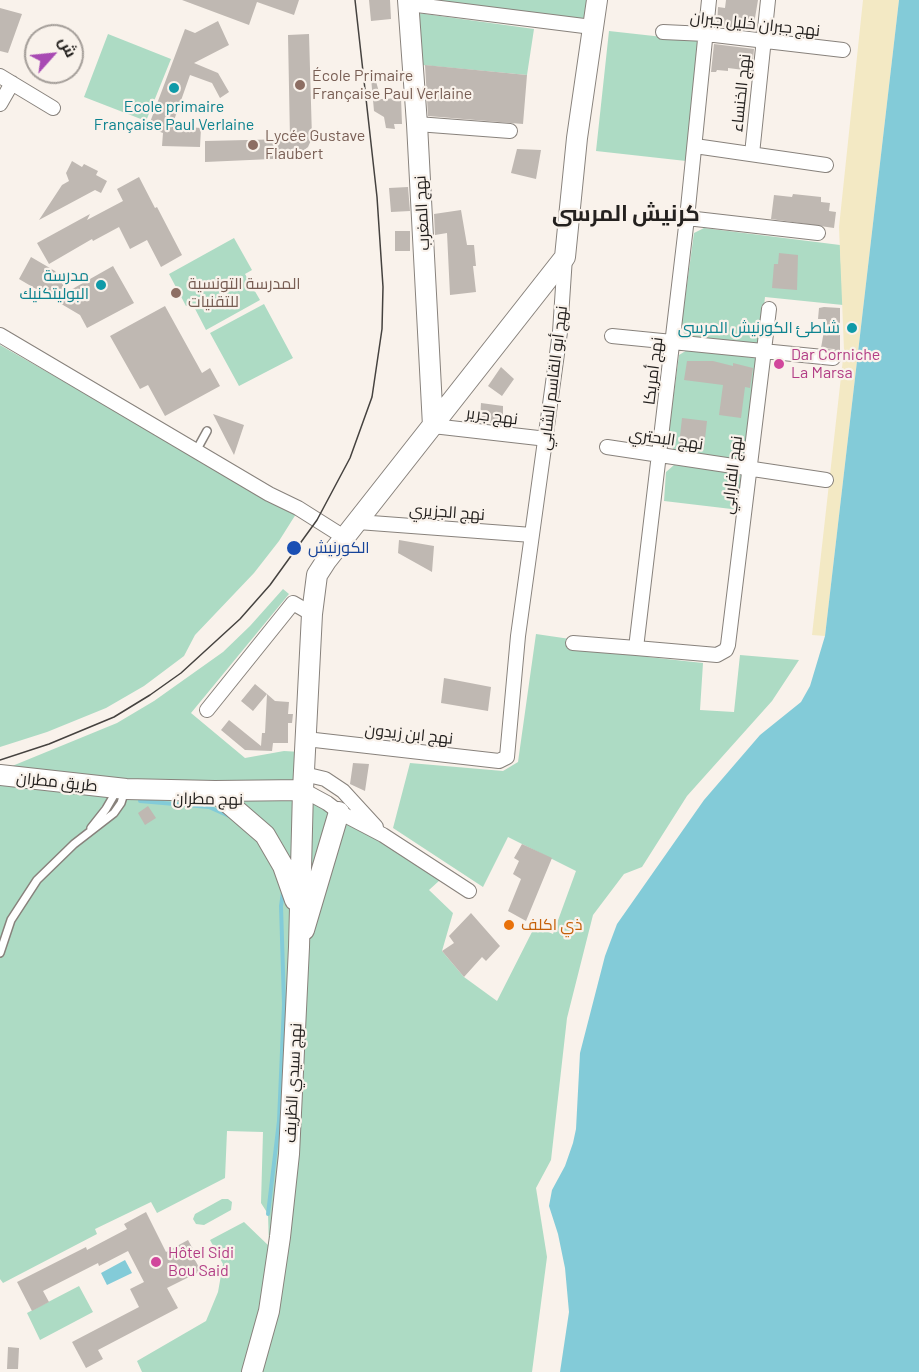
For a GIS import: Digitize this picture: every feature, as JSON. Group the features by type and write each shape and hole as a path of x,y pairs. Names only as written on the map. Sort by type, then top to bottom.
{"street":[{"name":"نهج أبو القاسم الشابي","path":"507,757 518,636 560,332 577,138 597,0"},
{"name":"نهج أمريكا","path":"636,648 687,218 709,0"},
{"name":"نهج الخنساء","path":"752,154 768,0"},
{"path":"409,2 592,27"},
{"name":"نهج المغرب","path":"409,2 433,426"},
{"name":"نهج جبران خليل جبران","path":"663,32 706,34 843,50"},
{"path":"0,104 6,80 53,108"},
{"path":"417,124 510,131"},
{"path":"695,146 826,165"},
{"path":"687,218 818,233"},
{"name":"نهج سيدي الظريف","path":"252,1372 269,1311 280,1238 292,1101 306,739 312,614 317,575 566,257"},
{"name":"نهج الفارابي","path":"636,648 717,655 726,650 728,645 769,309"},
{"path":"0,335 336,532"},
{"path":"612,336 834,358"},
{"name":"نهج جرير","path":"433,426 547,439"},
{"name":"نهج البحتري","path":"607,447 826,480"},
{"name":"نهج الجزيري","path":"358,522 532,535"},
{"path":"207,710 293,603 312,614"},
{"path":"573,643 636,648"},
{"name":"نهج ابن زيدون","path":"306,739 499,760 507,757"},
{"name":"طريق مطران","path":"0,775 118,791"},
{"path":"269,790 324,779 343,791 383,835"},
{"path":"304,782 339,812 383,835 469,891"},
{"name":"نهج مطران","path":"118,791 269,790 304,782"},
{"name":"نهج مطران","path":"118,791 164,798 221,797 304,782"},
{"path":"0,783 118,791"},
{"path":"221,797 265,835 283,866 298,909"},
{"path":"299,947 339,812"}],"lane":[{"path":"196,451 207,431"},
{"path":"0,953 11,920 30,890 56,861 84,837 118,791"}],"green space":[{"path":"424,0 591,0 589,13 582,19"},
{"path":"418,13 534,29 527,75 422,65"},
{"path":"609,31 699,41 686,161 596,151"},
{"path":"108,34 171,59 146,121 84,97"},
{"path":"704,228 840,245 843,305 765,297 760,343 754,346 687,338 681,328 694,233"},
{"path":"234,238 252,270 245,274 260,300 206,330 192,303 186,306 169,274"},
{"path":"264,304 293,358 239,386 210,333"},
{"path":"0,345 296,514 279,541 254,573 195,635 184,656 144,686 106,708 47,732 0,747"},
{"path":"689,349 755,358 760,364 748,454 740,460 675,452 668,438 679,355"},
{"path":"674,465 745,474 740,510 664,501 666,472"},
{"path":"283,589 289,594 191,713 245,758 284,751 301,752 310,800 382,839 440,880 429,890 453,913 442,951 464,977 497,1001 535,926 553,934 576,871 508,837 483,887 393,828 410,763 503,771 518,762 536,634 638,649 648,657 703,663 700,710 734,712 740,655 799,660 772,701 687,796 642,867 624,874 593,915 567,1018 551,1160 536,1188 547,1257 532,1372 142,1372 137,1361 206,1321 218,1292 223,1264 210,1240 244,1222 269,1246 268,1214 261,1203 263,1132 227,1131 225,1178 157,1213 151,1202 95,1229 97,1234 3,1283 0,1279 0,771 117,723 154,701 223,652"},
{"path":"222,1199 232,1202 231,1210 204,1225 196,1224 193,1219 195,1214"},
{"path":"79,1286 93,1312 40,1340 27,1313"}],"sand":[{"name":"شاطئ الكورنيش المرسى","path":"863,0 899,0 825,636 812,635 844,350 839,227"}],"water":[{"path":"899,0 919,0 919,1372 560,1372 569,1312 565,1268 549,1206 552,1190 565,1166 573,1143 576,1129 580,1053 605,956 617,924 704,800 760,735 801,702 810,686 825,636"},
{"path":"125,1260 132,1273 107,1285 101,1273"}],"building":[{"path":"182,0 299,0 294,15 257,2 249,25"},
{"path":"369,0 390,0 391,19 371,21"},
{"path":"726,0 758,0 753,30 717,26 718,7 725,8"},
{"path":"0,8 22,14 8,53 0,51"},
{"name":"Ecole primaire Française Paul Verlaine","path":"218,21 229,45 194,63 218,73 229,92 220,98 212,83 190,75 172,126 201,128 200,147 162,146 163,133 147,127 185,29 195,33"},
{"name":"École Primaire Française Paul Verlaine","path":"309,34 312,138 308,147 294,158 205,162 205,141 290,139 288,35"},
{"path":"714,44 754,49 752,71 728,68 728,71 711,72"},
{"path":"425,65 527,75 523,124 428,116"},
{"path":"371,78 375,78 381,99 401,98 402,124 394,124 395,129 386,128 384,117 374,111"},
{"path":"517,149 541,150 536,179 511,173"},
{"path":"72,161 82,167 84,164 98,171 96,175 107,181 101,193 95,190 39,220 62,185 69,181 66,173"},
{"path":"139,177 182,255 161,267 147,240 130,249 119,227 93,241 92,239 49,264 37,243 90,214 87,220 123,201 117,189"},
{"path":"408,187 410,211 391,212 389,188"},
{"path":"793,194 821,197 821,202 830,203 829,211 836,212 834,228 771,219 774,195 792,197"},
{"path":"461,210 467,245 474,245 476,266 473,266 476,292 450,295 447,233 435,235 434,214"},
{"path":"395,231 410,231 410,251 395,251"},
{"path":"779,253 798,255 797,290 772,288 774,264 778,264"},
{"path":"31,257 55,271 67,292 113,266 134,303 87,328 80,315 19,279"},
{"path":"165,306 202,373 210,368 220,386 165,416 148,385 140,389 110,336"},
{"path":"819,308 840,308 840,353 834,349 821,348 826,319 818,319"},
{"path":"687,361 713,361 733,366 733,363 753,368 750,388 745,387 741,418 719,415 723,385 684,380"},
{"path":"501,367 514,379 502,396 488,386"},
{"path":"481,403 503,406 503,425 480,421"},
{"path":"213,414 244,425 234,455"},
{"path":"682,418 707,421 704,448 679,445"},
{"path":"399,540 434,546 432,572 398,553"},
{"path":"444,678 491,687 488,711 441,703"},
{"path":"255,684 267,694 253,711 241,701"},
{"path":"267,694 275,701 289,702 288,714 293,714 292,723 288,723 288,743 273,743 272,751 245,750 221,730 229,720 261,746 262,733 265,733"},
{"path":"353,763 369,764 365,791 350,784"},
{"path":"148,806 156,818 145,825 138,813"},
{"path":"522,844 552,858 526,921 508,911 521,879 513,874 519,861 514,858"},
{"path":"471,913 500,946 486,961 482,957 464,977 442,951 454,943 449,936"},
{"path":"146,1212 166,1252 188,1240 193,1249 190,1251 201,1271 167,1288 178,1308 98,1350 103,1359 86,1368 72,1342 139,1307 130,1289 144,1282 128,1251 99,1266 98,1263 43,1291 49,1302 32,1311 17,1282 127,1229 124,1224"},
{"path":"8,1347 19,1348 18,1369 7,1369"}],"waterway":[{"path":"140,801 209,807 229,816"},
{"path":"268,1214 279,1121 284,1004 281,906 283,892"}],"tram line":[{"path":"0,760 49,744 114,717 181,673 240,619 270,585 317,520 350,458 372,397 382,329 383,287 377,197 355,0"}],"place":[{"name":"École Primaire Française Paul Verlaine","path":"300,85"},
{"name":"Ecole primaire Française Paul Verlaine","path":"174,88"},
{"name":"Lycée Gustave Flaubert","path":"253,145"},
{"name":"مدرسة البوليتكنيك","path":"101,285"},
{"name":"المدرسة التونسية للتقنيات","path":"176,293"},
{"name":"شاطئ الكورنيش المرسى","path":"852,328"},
{"name":"Dar Corniche La Marsa","path":"779,364"},
{"name":"الكورنيش","path":"294,548"},
{"name":"ذي اكلف","path":"509,925"},
{"name":"Hôtel Sidi Bou Said","path":"156,1262"}],"district":[{"name":"كرنيش المرسى","path":"626,214"}]}
